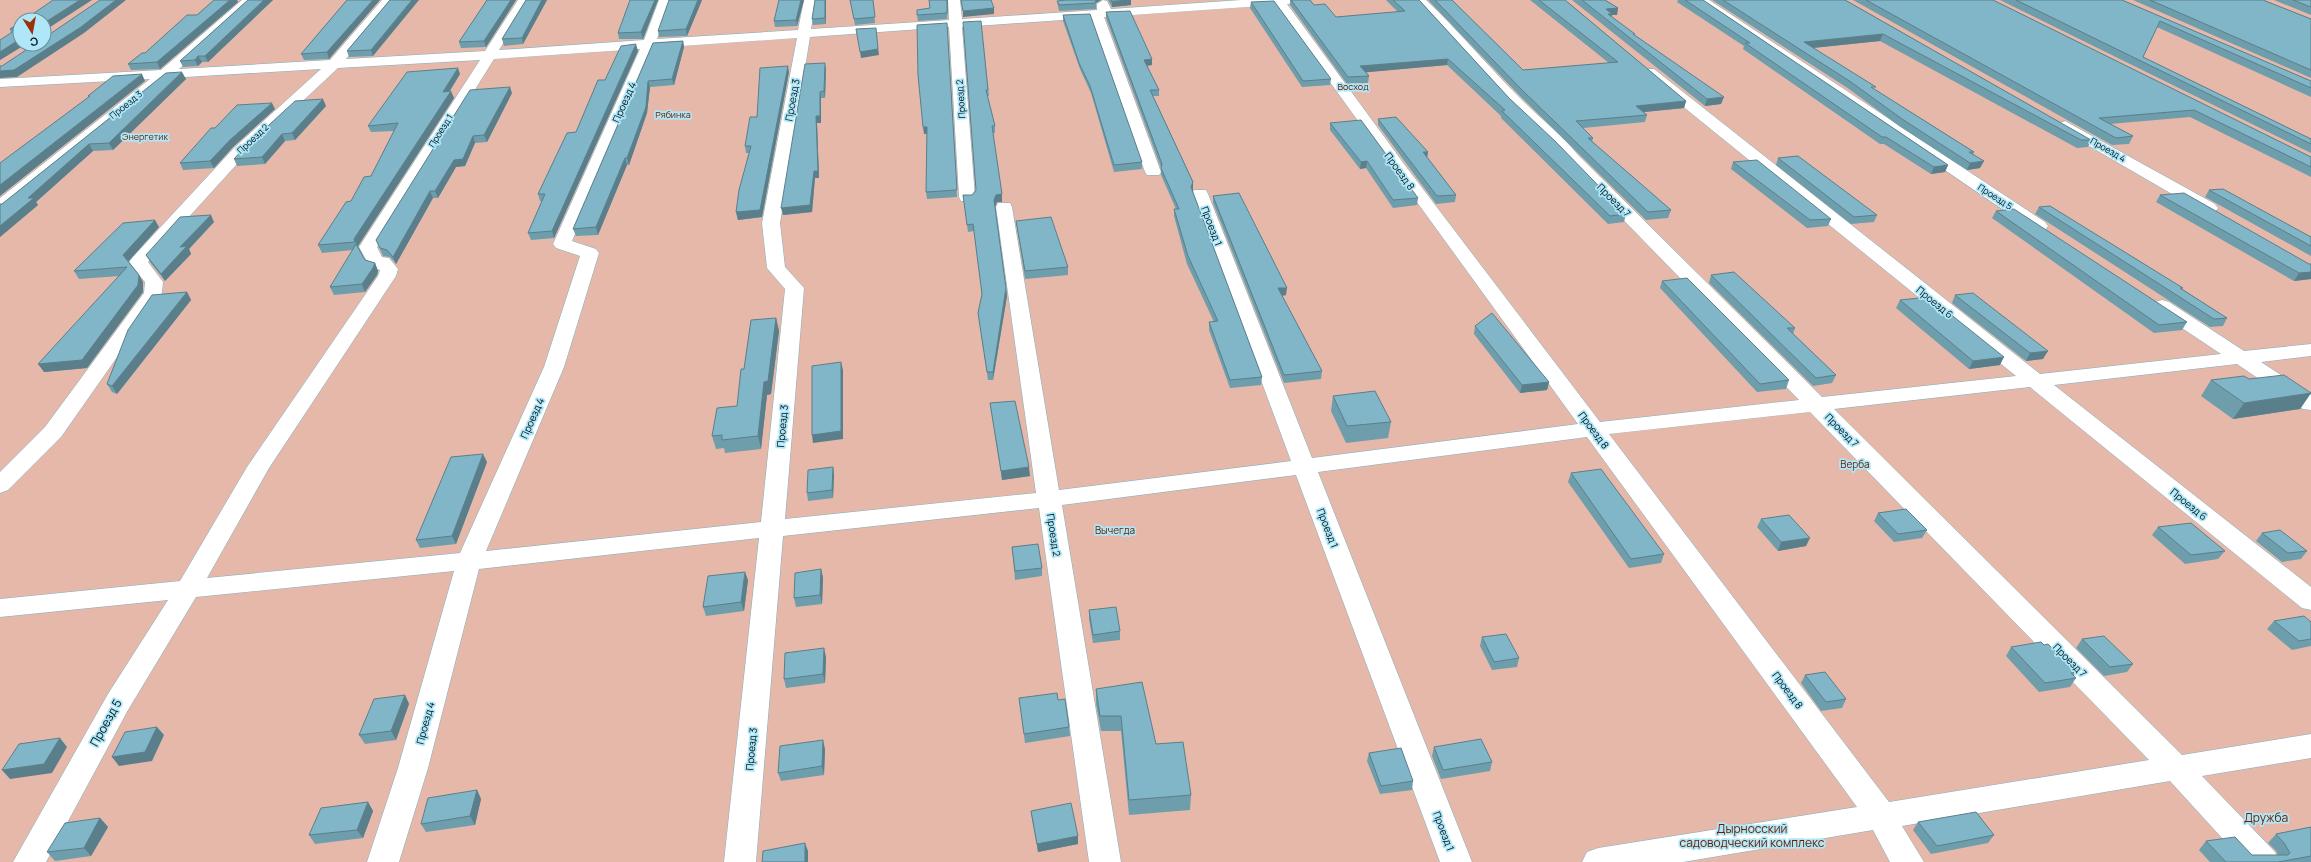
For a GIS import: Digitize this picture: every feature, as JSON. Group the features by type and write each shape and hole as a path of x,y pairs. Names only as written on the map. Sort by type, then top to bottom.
{"street":[{"name":"Проезд 3","path":"0,206 167,72 250,0"},
{"name":"Проезд 2","path":"0,485 53,432 153,293 154,282 138,262 240,151 334,64 389,0"},
{"name":"Проезд 1","path":"376,263 368,246 524,0"},
{"name":"Проезд 4","path":"383,862 413,768 469,561 554,367 590,253 562,244 650,44 665,0"},
{"name":"Проезд 3","path":"740,862 795,288 776,268 771,223 810,0"},
{"name":"Проезд 2","path":"954,0 967,197"},
{"path":"0,83 167,72 488,55 650,44 956,22 1101,6 1284,0"},
{"name":"Проезд 8","path":"1284,0 1401,172 1882,816 1891,837 1908,862"},
{"name":"Проезд 7","path":"1419,0 1458,38 1514,101 1561,144 1572,158 2176,768 2264,862"},
{"name":"Проезд 5","path":"1701,0 2054,235"},
{"path":"1101,6 1097,16 1125,93 1134,126 1154,172"},
{"name":"Проезд 6","path":"1641,65 2311,601"},
{"name":"Проезд 4","path":"2048,116 2221,215"},
{"name":"Проезд 1","path":"1200,194 1456,862"},
{"name":"Проезд 2","path":"1004,207 1105,862"},
{"name":"Проезд 5","path":"29,862 118,702 189,588 258,467 387,276 389,269 383,262 376,263"},
{"path":"2147,297 2311,404"},
{"path":"0,608 772,529 1049,498 1593,429 2311,350"},
{"path":"1598,862 2311,746"}],"green space":[{"path":"0,0 2311,0 2311,862 0,862"}],"building":[{"path":"53,0 80,0 52,18 52,12 36,12"},
{"path":"100,0 116,0 81,27 52,46 52,33"},
{"path":"214,0 230,0 157,62 128,64 142,53 145,53 187,15 197,15"},
{"path":"248,0 264,0 205,56 198,56 195,60 180,61"},
{"path":"347,0 373,0 327,52 301,54"},
{"path":"390,0 412,0 371,50 347,51"},
{"path":"487,0 511,0 484,41 459,42"},
{"path":"526,0 542,0 522,38 502,39"},
{"path":"630,0 655,0 641,32 618,33"},
{"path":"669,0 698,0 686,29 658,31"},
{"path":"779,0 801,0 796,20 774,21"},
{"path":"815,0 825,0 825,18 812,19"},
{"path":"850,0 873,0 875,17 854,19"},
{"path":"929,0 947,0 947,13 917,15 917,10 930,8"},
{"path":"961,0 991,0 994,8 963,11"},
{"path":"1096,0 1095,3 1059,5 1057,1"},
{"path":"1111,0 1125,0 1112,2"},
{"path":"1291,0 1310,0 1314,5 1325,4 1336,17 1405,11 1393,0 1419,0 1509,98 1555,141 1626,214 1610,216 1502,111 1505,110 1448,59 1360,66 1369,76 1348,77"},
{"path":"1435,0 1452,0 1523,70 1618,62 1539,0 1565,0 1686,101 1636,106 1647,115 1576,121 1593,138 1588,138 1671,210 1648,212 1521,89"},
{"path":"1582,0 1605,0 1618,8 1606,9 1612,14 1608,14 1635,34 1633,34 1724,97 1707,99"},
{"path":"1685,0 1703,0 1948,165 1934,167 1886,137 1882,137 1745,43 1750,43"},
{"path":"1723,0 1845,0 2091,140 2081,140 1883,34 1804,42 1876,87 1871,87 1974,152 1969,152 1984,161 1970,163 1902,119 1851,82"},
{"path":"1866,0 1993,0 2311,157 2311,167 2194,110 2099,118 2133,136 2116,138"},
{"path":"2016,0 2122,0 2311,81 2311,88 2160,21 2143,57 2311,139 2311,144"},
{"path":"2150,0 2263,0 2311,19 2311,70"},
{"path":"2293,0 2311,0 2311,7"},
{"path":"1274,1 1331,79 1303,81 1251,2"},
{"path":"1130,11 1152,59 1144,60 1159,90 1150,90 1193,182 1191,187 1262,377 1230,380 1209,322 1218,321 1188,256 1174,209 1179,209 1161,168 1162,164 1106,12"},
{"path":"1090,14 1142,162 1114,165 1090,86 1079,63 1063,15"},
{"path":"981,21 988,90 986,90 995,126 992,126 1002,194 996,195 994,200 1006,288 993,372 987,372 978,313 982,294 973,224 967,225 963,195 972,195 976,190 963,22"},
{"path":"947,23 957,190 926,192 927,127 923,127 918,75 917,25"},
{"path":"876,28 878,49 860,52 856,29"},
{"path":"12,32 12,44 0,52 0,40"},
{"path":"683,41 672,79 648,81 646,107 627,158 625,158 596,227 573,229 653,43"},
{"path":"636,44 552,231 528,233 545,194 538,194 567,133 576,132 598,80 605,80 621,46"},
{"path":"23,52 42,52 14,70 0,71 0,66"},
{"path":"825,63 824,91 820,92 820,116 816,116 818,171 814,171 810,205 781,208 805,64"},
{"path":"788,66 760,210 736,212 739,190 751,146 745,146 750,117 757,117 760,68"},
{"path":"458,68 443,92 451,91 354,239 355,242 318,245 346,202 351,201 364,177 371,176 398,123 368,126 407,72"},
{"path":"182,72 109,143 89,144 28,198 34,198 0,226 0,204 2,204 166,73"},
{"path":"142,74 0,185 0,163 90,96 88,96 113,76"},
{"path":"510,87 484,135 473,136 463,159 454,160 435,191 430,191 393,257 387,250 380,248 376,240 470,90"},
{"path":"323,99 292,133 282,134 262,157 234,159 295,101"},
{"path":"272,103 230,140 210,161 180,163 211,128 215,128 237,105"},
{"path":"1396,117 1428,152 1423,152 1456,195 1437,196 1378,119"},
{"path":"1361,120 1418,198 1393,200 1367,161 1361,162 1330,123"},
{"path":"1798,156 1877,215 1854,217 1778,158"},
{"path":"1757,160 1831,219 1810,220 1733,162"},
{"path":"2223,189 2311,237 2311,246 2209,190"},
{"path":"1239,193 1287,288 1278,288 1322,371 1284,375 1213,196"},
{"path":"2184,193 2311,264 2311,272 2299,273 2160,195"},
{"path":"2050,206 2183,288 2180,288 2227,318 2214,319 2039,207"},
{"path":"2014,209 2187,322 2159,325 1996,211"},
{"path":"211,215 180,247 187,246 161,274 146,255 180,217"},
{"path":"1051,217 1068,267 1025,271 1016,221"},
{"path":"155,220 123,255 139,275 138,285 82,360 38,364 127,267 74,271 123,223"},
{"path":"356,244 365,260 375,263 373,268 362,284 330,287"},
{"path":"1734,272 1795,328 1787,328 1836,375 1816,378 1711,275"},
{"path":"1687,278 1789,380 1760,384 1662,281"},
{"path":"187,292 112,386 107,384 128,330 152,295"},
{"path":"1973,293 2048,351 2030,353 1955,295"},
{"path":"1929,297 2004,357 1973,361 1900,300"},
{"path":"1492,313 1549,382 1522,385 1475,326"},
{"path":"776,318 768,381 764,382 758,436 722,440 722,435 712,436 717,408 737,406 741,369 744,369 751,320"},
{"path":"841,362 841,431 812,435 812,366"},
{"path":"2284,375 2311,393 2244,403 2211,380 2244,376 2249,379"},
{"path":"1375,391 1391,422 1347,426 1333,396"},
{"path":"1015,401 1029,467 1001,471 990,403"},
{"path":"483,454 452,536 416,540 451,457"},
{"path":"833,467 832,490 807,493 808,470"},
{"path":"1601,469 1664,554 1631,559 1571,473"},
{"path":"1906,509 1927,530 1898,534 1878,513"},
{"path":"1789,515 1810,538 1781,542 1761,519"},
{"path":"2191,523 2225,551 2191,555 2158,527"},
{"path":"2280,530 2307,551 2288,553 2262,533"},
{"path":"1038,544 1042,568 1015,571 1012,547"},
{"path":"821,569 820,595 794,598 795,573"},
{"path":"745,572 741,602 703,607 708,576"},
{"path":"1116,607 1120,631 1093,635 1089,610"},
{"path":"2304,616 2311,622 2311,639 2299,641 2274,621"},
{"path":"1506,634 1519,658 1494,662 1482,637"},
{"path":"2104,636 2133,664 2110,667 2082,639"},
{"path":"2041,642 2044,645 2048,644 2076,672 2071,673 2076,678 2045,683 2011,647"},
{"path":"824,648 823,674 784,679 785,653"},
{"path":"1825,672 1846,699 1826,702 1805,675"},
{"path":"1142,682 1156,744 1183,742 1191,795 1129,800 1121,716 1100,716 1096,689"},
{"path":"1057,693 1058,700 1065,699 1069,727 1024,734 1019,698"},
{"path":"405,695 391,731 359,735 374,699"},
{"path":"157,727 145,752 112,757 125,732"},
{"path":"60,738 44,764 2,770 19,744"},
{"path":"1481,739 1492,762 1443,770 1434,747"},
{"path":"823,740 822,766 778,773 780,746"},
{"path":"1401,748 1413,781 1381,786 1369,753"},
{"path":"477,790 470,816 421,824 428,798"},
{"path":"368,802 357,830 309,835 321,808"},
{"path":"1071,803 1078,836 1037,844 1031,811"},
{"path":"1976,812 1994,835 1937,846 1918,822"},
{"path":"100,818 84,848 47,852 65,823"},
{"path":"2311,827 2311,856 2278,862 2226,862 2206,841 2235,837 2252,855 2288,855 2290,853 2276,834"},
{"path":"805,843 805,862 762,862 763,851"}],"park label":[{"name":"Восход","path":"1353,87"},
{"name":"Рябинка","path":"673,115"},
{"name":"Энергетик","path":"145,137"},
{"name":"Верба","path":"1855,464"},
{"name":"Вычегда","path":"1115,530"},
{"name":"Дружба","path":"2266,818"},
{"name":"Дырносский садоводческий комплекс","path":"1752,836"}]}
